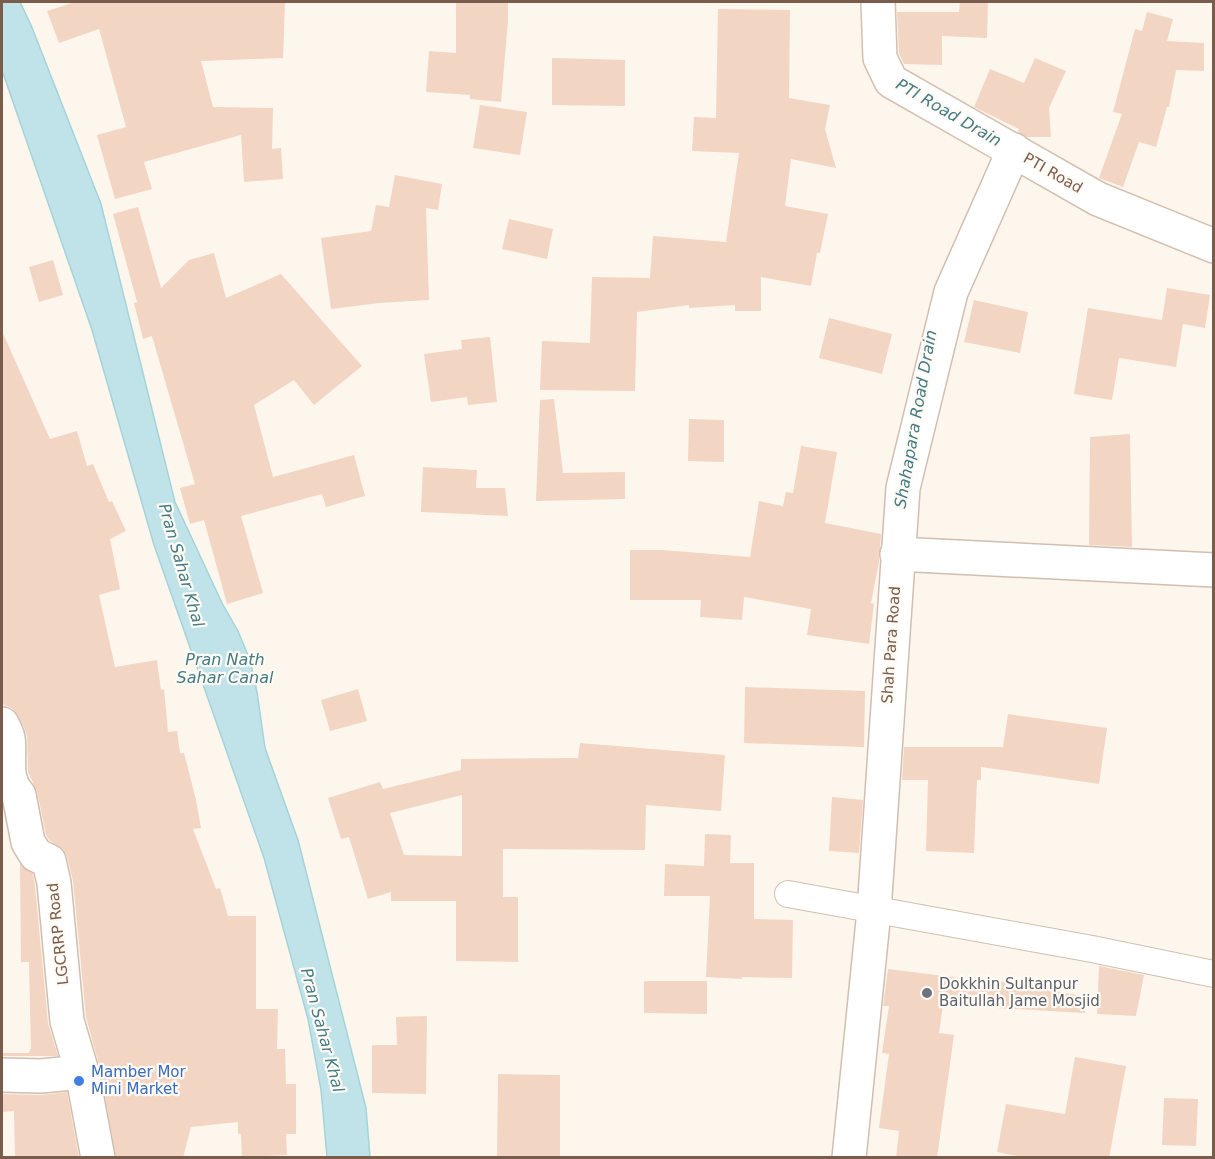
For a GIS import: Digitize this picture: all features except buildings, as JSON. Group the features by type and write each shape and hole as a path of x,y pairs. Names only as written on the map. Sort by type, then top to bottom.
{"street":[{"name":"PTI Road","path":"878,2 880,58 891,81 1098,199 1214,246"},
{"name":"Shah Para Road","path":"849,1158 874,911 903,488 951,292 1014,150"},
{"path":"897,554 1214,570"},
{"name":"LGCRRP Road","path":"2,724 8,737 7,765 14,790 19,795 28,842 36,855 49,861 54,884 67,1021 82,1072 98,1158"},
{"path":"788,894 1092,949 1214,974"},
{"path":"2,1075 41,1076 82,1072"}],"water":[{"name":"Pran Nath Sahar Canal","path":"2,2 20,2 101,204 175,502 250,660 265,748 298,840 366,1108 370,1157 327,1157 321,1090 308,1019 264,858 154,545 92,330 2,70"}],"place":[{"name":"Dokkhin Sultanpur Baitullah Jame Mosjid","path":"927,993"},
{"name":"Mamber Mor Mini Market","path":"79,1081"}],"water label":[{"name":"PTI Road Drain","path":"949,112"},
{"name":"Shahapara Road Drain","path":"915,419"},
{"name":"Pran Sahar Khal","path":"182,565"},
{"name":"Pran Sahar Khal","path":"323,1030"}]}
